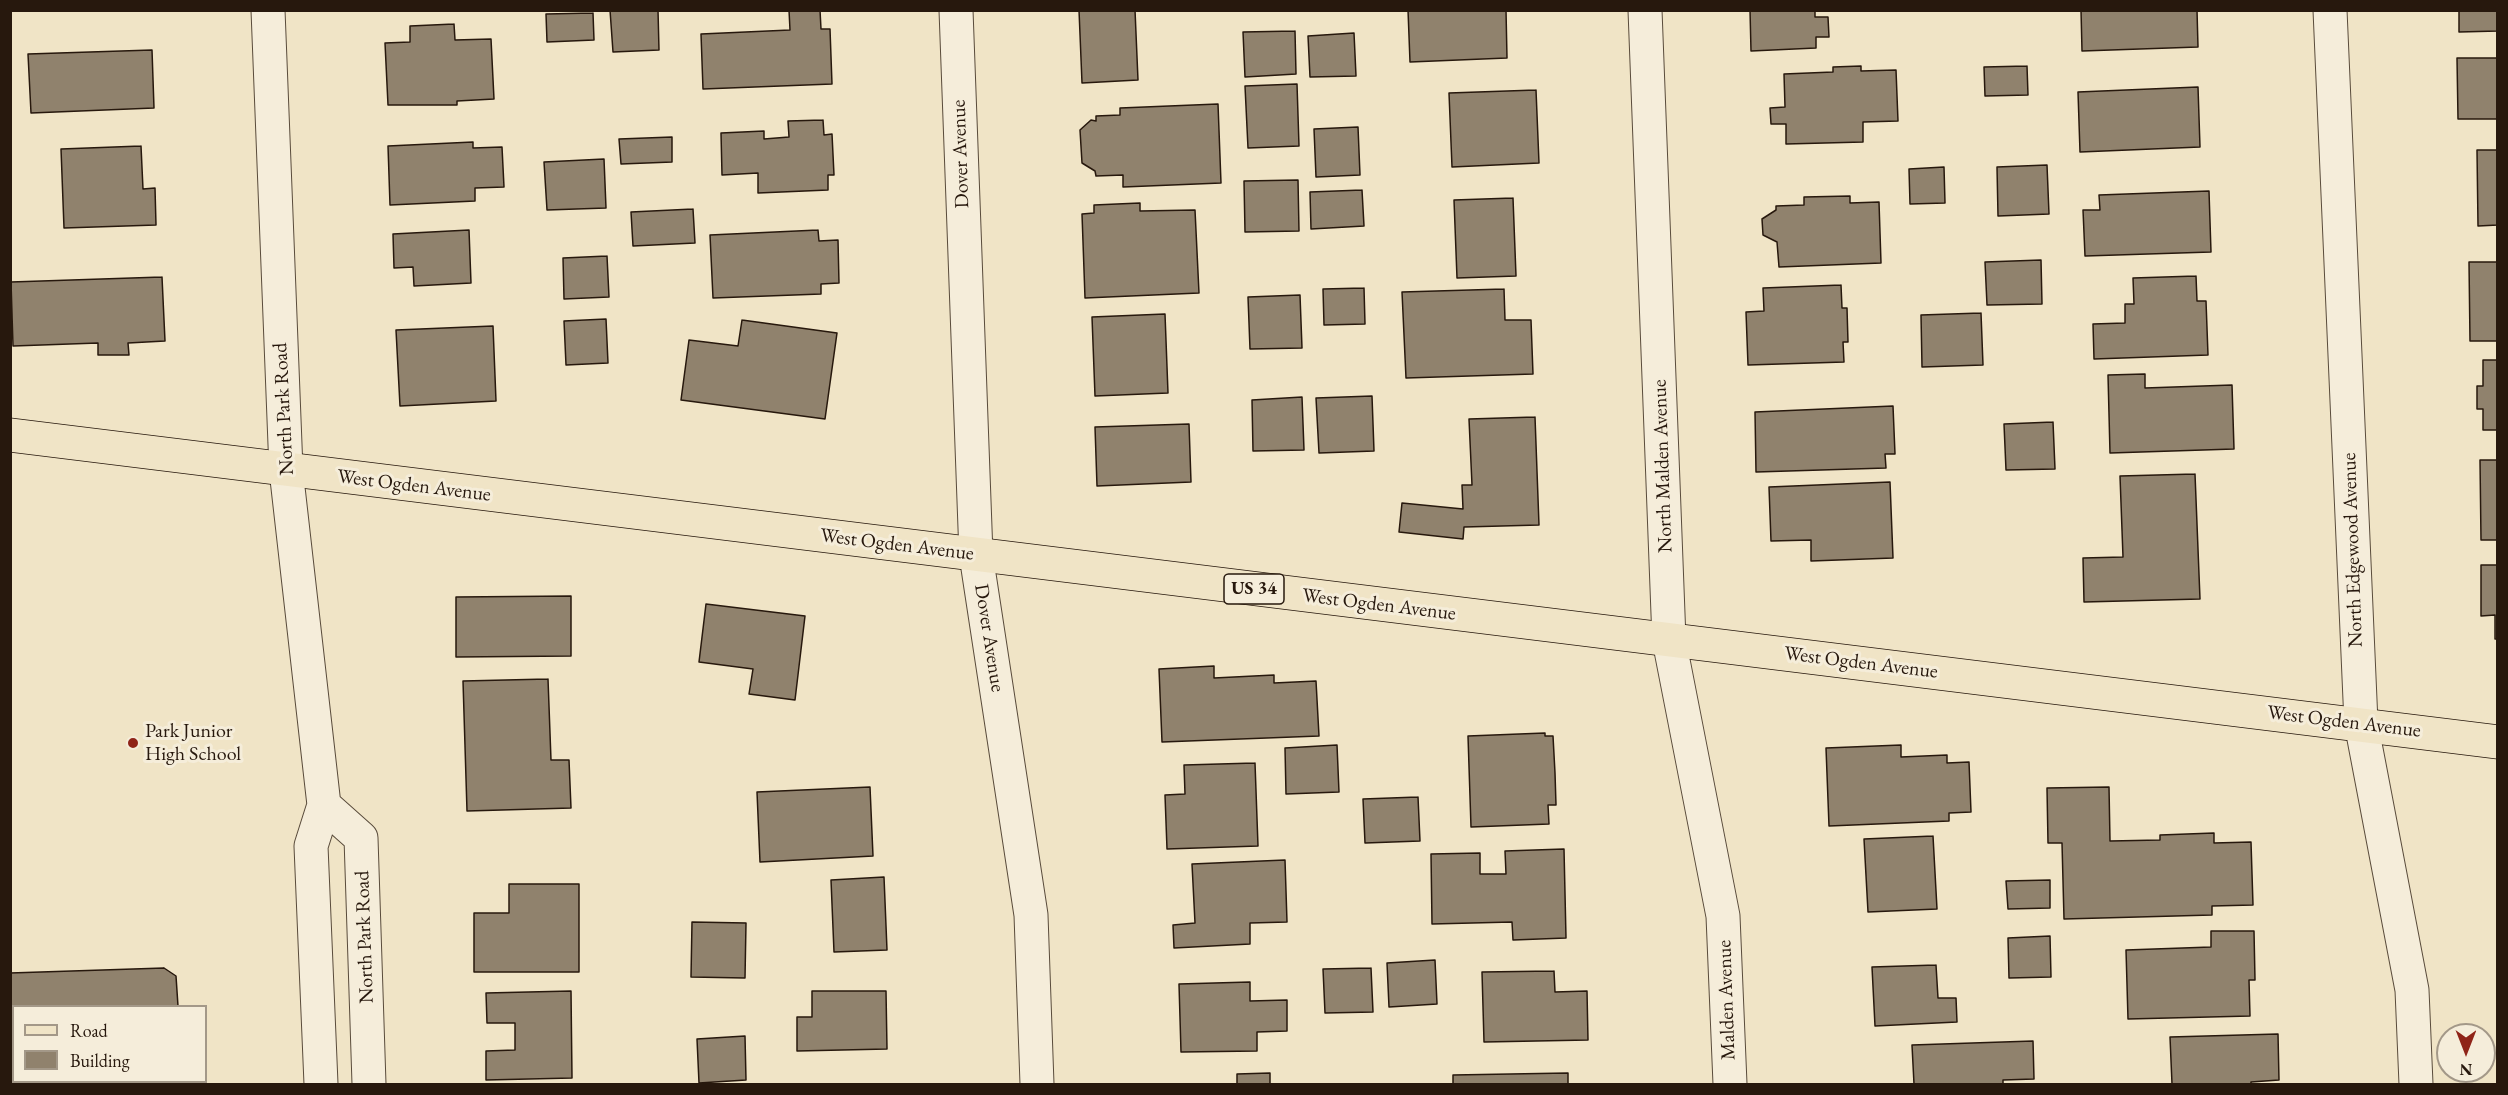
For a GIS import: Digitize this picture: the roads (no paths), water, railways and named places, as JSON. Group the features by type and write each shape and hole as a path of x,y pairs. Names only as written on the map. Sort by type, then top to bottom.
{"main road":[{"name":"West Ogden Avenue","path":"10,435 2361,723 2498,742"}],"street":[{"name":"North Park Road","path":"268,10 286,470 324,805 311,846 321,1084"},
{"name":"Dover Avenue","path":"956,10 976,555 1031,915 1037,1084"},
{"name":"North Malden Avenue","path":"1645,10 1669,640 1723,916"},
{"name":"North Edgewood Avenue","path":"2330,10 2361,723 2412,990 2416,1084"},
{"name":"North Park Road","path":"324,805 362,838 369,1084"},
{"name":"Malden Avenue","path":"1723,916 1730,1084"}],"place":[{"name":"Park Junior High School","path":"133,743"}]}
